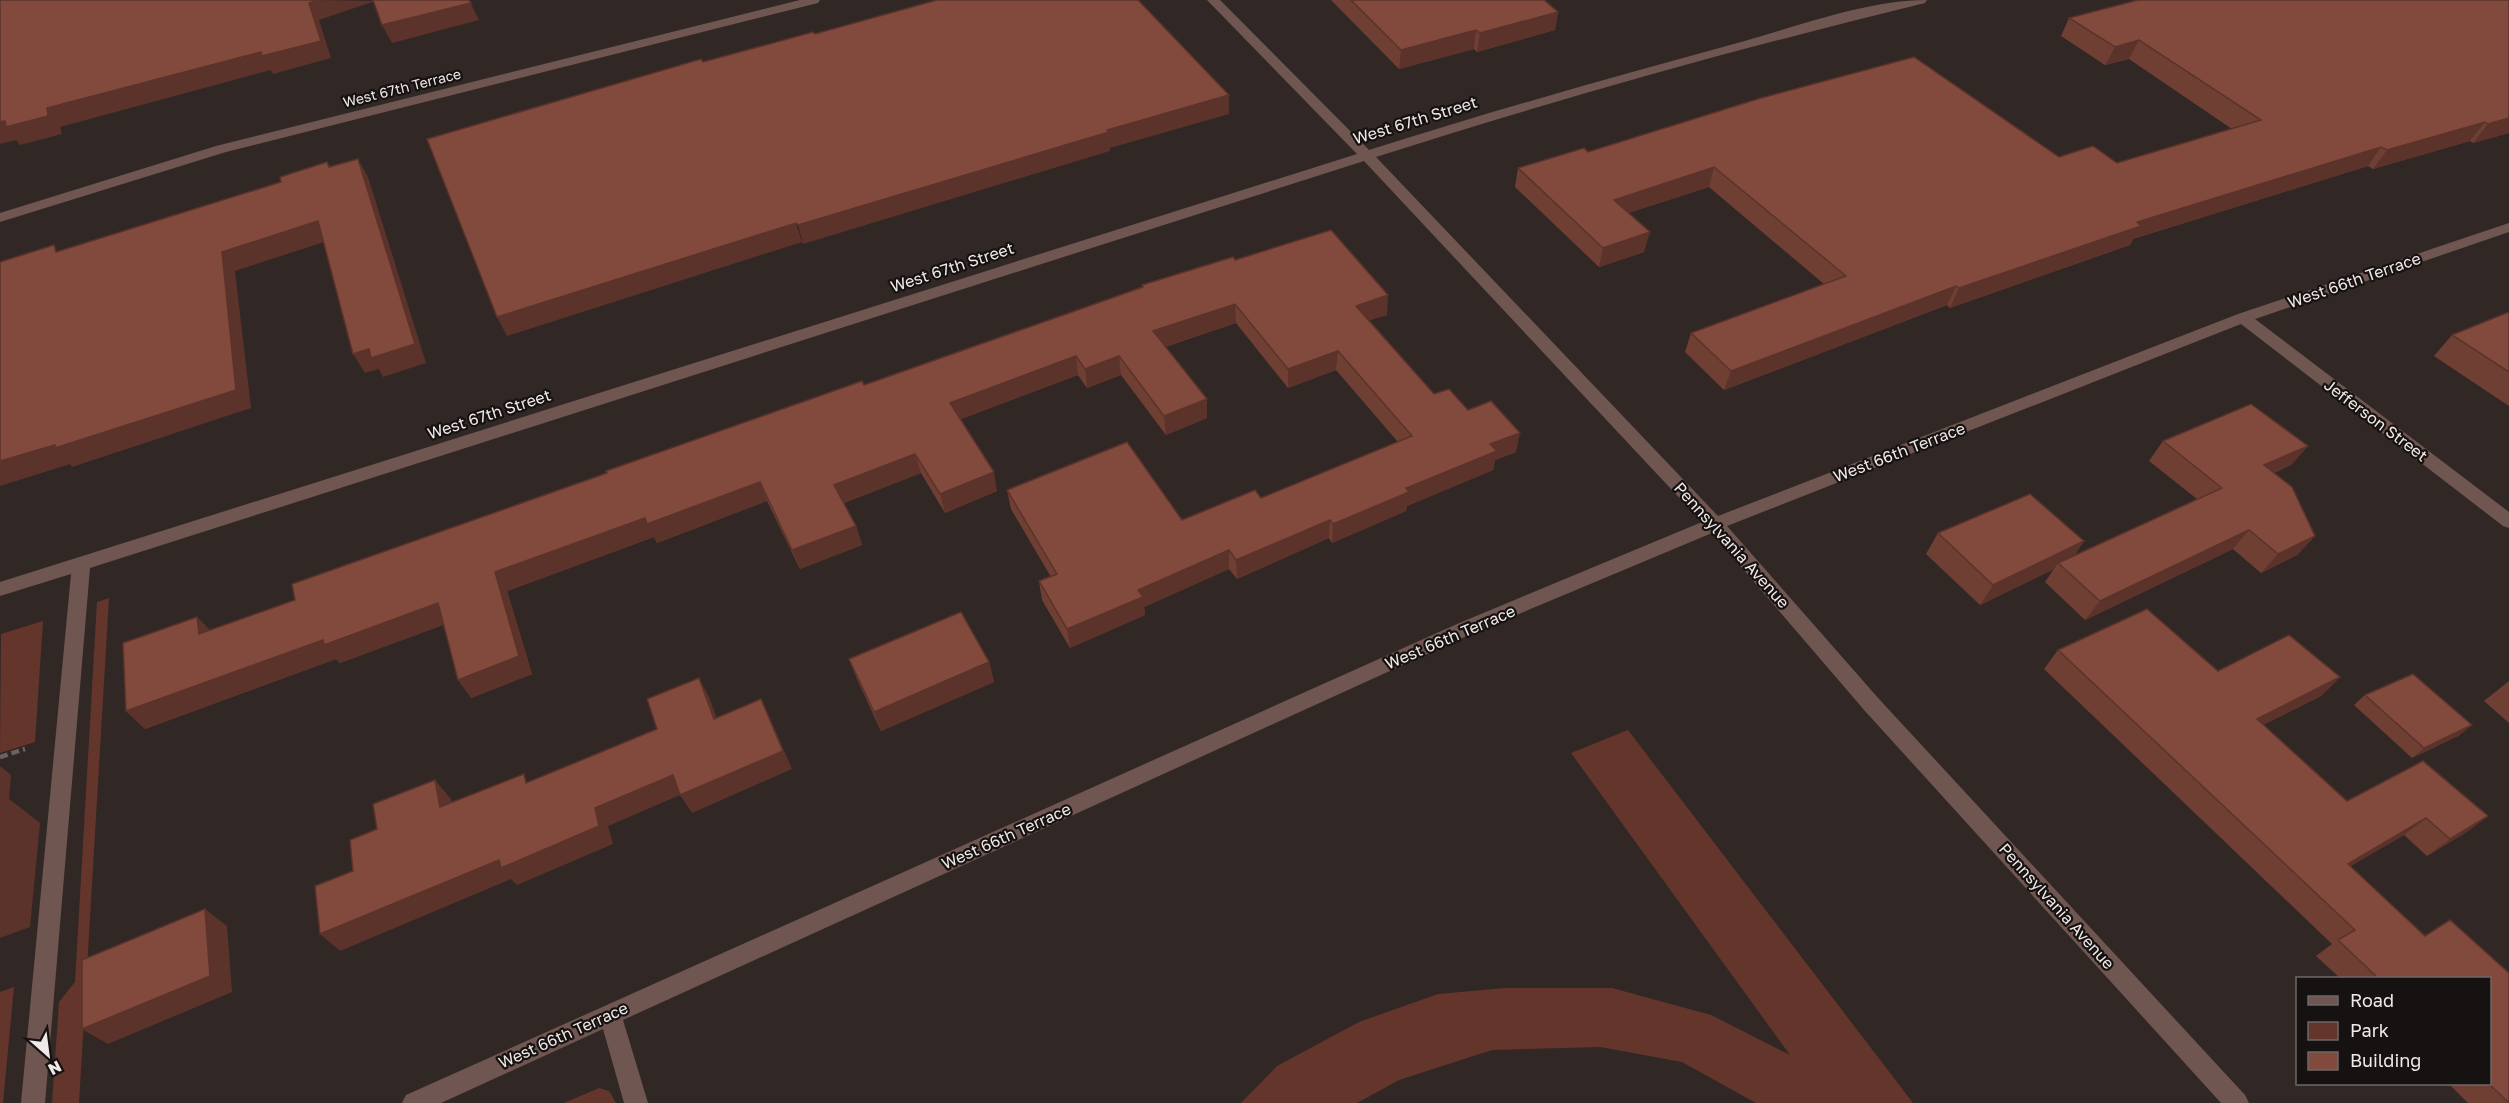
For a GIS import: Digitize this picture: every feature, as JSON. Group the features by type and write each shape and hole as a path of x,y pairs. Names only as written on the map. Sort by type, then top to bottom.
{"street":[{"name":"West 67th Terrace","path":"0,218 221,149 814,0"},
{"name":"Pennsylvania Avenue","path":"1213,0 1365,154 1715,524 1872,705 2237,1103"},
{"name":"West 67th Street","path":"0,589 1365,154 1620,78 1921,0"},
{"name":"West 66th Terrace","path":"414,1103 1464,629 1715,524 2243,318 2509,227"},
{"name":"Jefferson Street","path":"2243,318 2509,521"},
{"path":"33,1103 81,563"},
{"path":"610,1014 636,1103"}],"green space":[{"path":"109,598 79,1103 52,1103 59,1002 75,982 97,602"},
{"path":"43,621 35,742 0,753 1,634"},
{"path":"1628,730 1913,1103 1756,1103 1682,1062 1600,1047 1492,1050 1399,1080 1357,1103 1241,1103 1277,1066 1359,1022 1438,994 1505,988 1612,988 1711,1015 1790,1055 1571,753"},
{"path":"14,987 3,1103 0,1103 0,992"},
{"path":"599,1088 609,1091 616,1103 564,1103"}],"building":[{"path":"0,0 317,0 309,3 321,41 262,56 261,52 47,108 48,116 6,127 5,121 0,122"},
{"path":"373,0 469,0 471,3 382,25"},
{"path":"937,0 1138,0 1229,95 798,225 796,223 497,317 427,139 701,59 703,62 813,32 815,34"},
{"path":"1351,0 1544,0 1558,12 1480,33 1476,30 1401,50"},
{"path":"2138,0 2509,0 2509,118 2488,124 2485,122 2387,150 2381,147 2137,222 2141,226 1959,288 1956,286 1731,371 1691,333 1846,276 1714,167 1614,200 1650,232 1603,248 1518,168 1584,148 1588,152 1761,98 1914,57 2059,157 2093,146 2117,163 2261,120 2139,40 2115,47 2069,18"},
{"path":"358,159 415,344 371,358 369,349 353,354 318,221 222,252 236,390 55,448 55,445 0,461 0,262 54,245 56,252 281,182 280,177 327,162 329,167"},
{"path":"1331,230 1388,295 1356,306 1434,394 1449,389 1468,410 1491,401 1520,433 1490,444 1497,451 1406,488 1409,492 1333,524 1330,520 1236,560 1229,550 1138,590 1143,597 1067,629 1039,581 1057,574 1007,490 1127,442 1182,520 1255,490 1261,498 1412,436 1338,351 1288,369 1235,304 1153,331 1207,399 1164,416 1119,356 1085,369 1076,356 950,403 994,472 940,494 915,454 834,485 856,526 792,550 760,482 647,524 645,518 495,572 519,656 458,680 438,603 324,645 323,640 126,711 123,643 197,617 199,634 295,600 292,584 607,473 606,471 862,381 864,385 1143,287 1142,285 1233,257 1235,260"},
{"path":"2509,312 2509,372 2452,335"},
{"path":"2251,404 2308,446 2264,465 2292,487 2315,536 2278,554 2249,530 2100,601 2058,563 2222,488 2163,441"},
{"path":"2030,494 2084,541 1993,585 1938,533"},
{"path":"2147,609 2218,671 2289,635 2340,677 2257,719 2347,801 2423,761 2488,816 2450,839 2426,818 2348,864 2425,936 2450,920 2509,973 2509,1103 2490,1085 2491,977 2377,977 2338,940 2355,930 2058,650"},
{"path":"961,612 989,662 874,712 849,659"},
{"path":"2413,674 2472,725 2424,748 2365,695"},
{"path":"699,678 714,719 761,699 783,751 680,795 673,775 595,808 599,826 501,868 499,860 320,934 315,886 353,871 350,840 377,829 373,804 435,780 440,807 524,774 526,783 657,729 647,699"},
{"path":"205,909 210,976 82,1029 82,960"}]}
